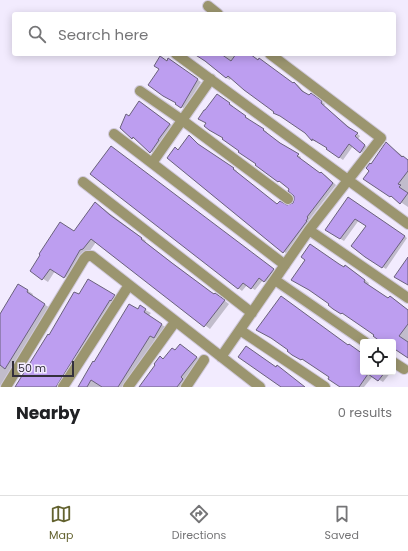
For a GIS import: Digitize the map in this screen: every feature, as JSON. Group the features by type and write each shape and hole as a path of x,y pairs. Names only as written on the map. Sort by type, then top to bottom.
{"street":[{"path":"208,6 216,12"},
{"path":"179,56 408,224"},
{"path":"221,357 309,230 381,138 273,56"},
{"path":"152,163 211,79"},
{"path":"140,91 182,120 288,199"},
{"path":"114,134 285,266"},
{"path":"84,182 252,313"},
{"path":"309,230 408,298"},
{"path":"6,387 87,256 92,256 260,387"},
{"path":"275,280 361,339"},
{"path":"63,387 128,285"},
{"path":"128,387 175,322"},
{"path":"240,330 325,387"},
{"path":"186,387 204,360"},
{"path":"396,364 404,369"}],"building":[{"path":"160,56 167,61 168,58 198,79 181,108 175,104 176,103 148,85 159,69 154,66"},
{"path":"197,56 224,56 231,61 235,56 253,56 258,60 259,58 293,83 294,82 302,91 309,95 311,93 322,101 321,103 348,127 358,133 355,136 365,145 360,153 349,144 339,158 326,149 327,148 312,139 312,141 305,133 273,113 274,112 228,76 226,78"},
{"path":"217,94 246,116 245,117 264,129 263,130 280,143 299,154 297,156 320,173 321,172 333,183 307,217 307,221 283,253 167,158 175,147 178,150 189,135 198,144 234,168 233,169 277,204 280,201 287,205 293,203 294,196 288,191 289,189 238,152 239,151 222,139 223,138 209,130 204,126 206,123 198,119"},
{"path":"139,101 170,124 150,153 133,137 132,139 120,128 126,114 129,116"},
{"path":"386,142 402,157 403,156 408,160 408,171 398,184 401,185 399,187 408,193 400,204 391,196 390,197 363,179 369,171 366,168 370,163 371,164"},
{"path":"111,146 274,269 264,282 259,278 251,289 243,283 238,289 90,174"},
{"path":"348,197 405,236 382,268 351,246 366,226 355,219 340,239 325,230"},
{"path":"95,202 172,263 211,292 225,300 204,327 91,239 83,249 80,250 64,278 50,269 42,280 30,271 40,255 39,254 60,222 74,231"},
{"path":"310,244 344,267 345,265 365,280 364,282 388,298 390,296 408,310 408,324 399,336 408,342 408,358 396,350 396,339 377,339 373,336 374,335 342,313 341,314 333,309 328,305 329,304 309,290 291,280 305,260 301,257"},
{"path":"408,257 408,285 394,277"},
{"path":"88,279 115,295 111,301 110,300 56,387 15,387 48,334 49,335 74,292 79,294"},
{"path":"18,284 45,304 5,369 0,365 0,314"},
{"path":"281,296 348,345 349,344 360,352 360,375 367,375 359,387 340,387 328,379 329,377 302,359 301,360 292,355 287,351 288,350 271,338 256,330"},
{"path":"129,304 138,309 140,305 146,309 144,312 162,324 154,338 150,336 118,387 102,387 91,380 87,387 78,387 93,361 94,362"},
{"path":"180,344 197,357 181,377 183,379 177,387 139,387 160,356 163,359 172,348 175,350"},
{"path":"246,346 276,367 277,365 305,387 281,387 238,357"},
{"path":"369,375 383,375 378,381"}]}
